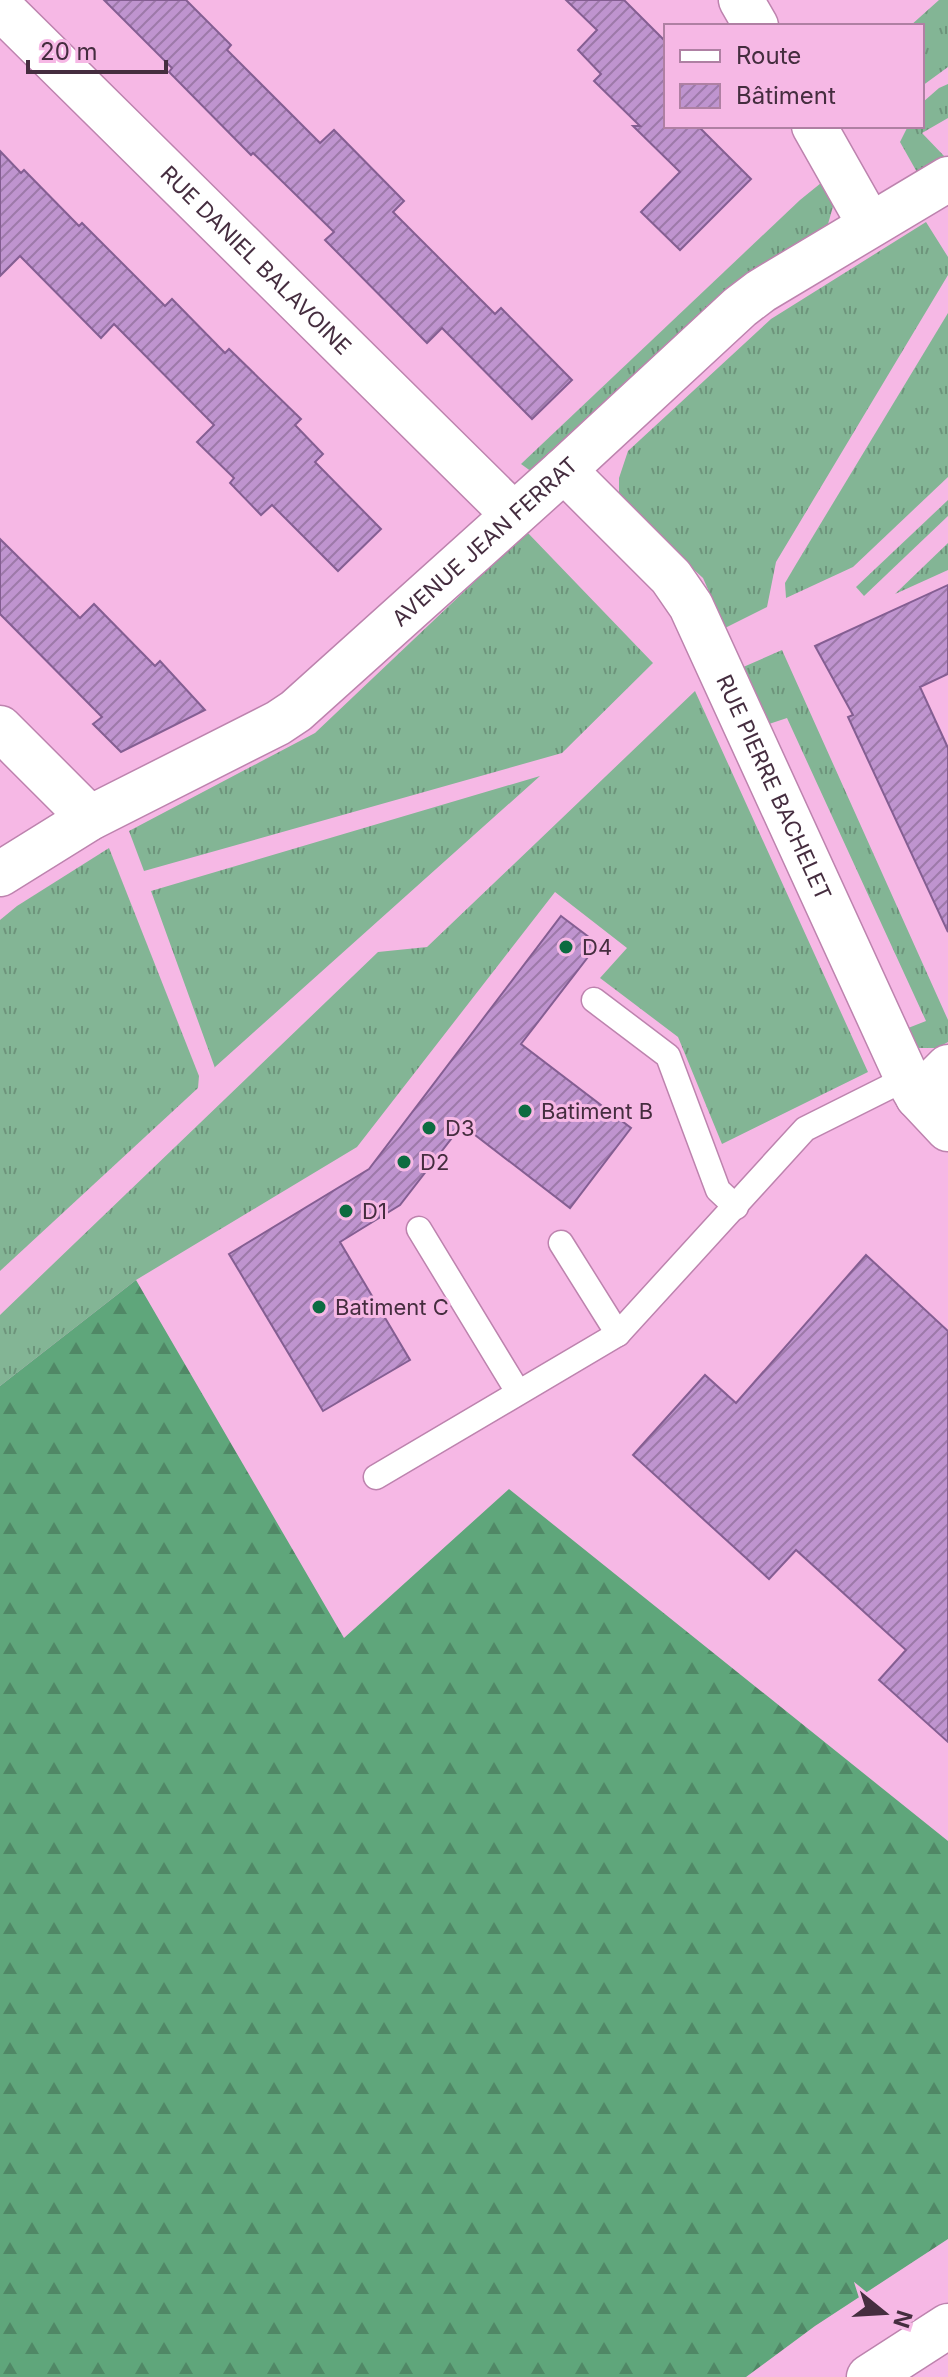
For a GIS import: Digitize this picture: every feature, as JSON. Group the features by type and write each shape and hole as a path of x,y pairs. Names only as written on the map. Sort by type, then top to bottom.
{"street":[{"path":"741,0 755,24"},
{"name":"RUE DANIEL BALAVOINE","path":"0,7 513,514"},
{"path":"815,128 870,225"},
{"name":"AVENUE JEAN FERRAT","path":"0,874 90,818 296,711 740,307 761,291 948,179"},
{"name":"RUE PIERRE BACHELET","path":"564,470 671,577 691,606 948,1129"},
{"path":"0,728 90,818"},
{"path":"869,2377 948,2326"}],"lane":[{"path":"594,1000 668,1056 718,1190 736,1207"},
{"path":"376,1477 618,1334 805,1129 924,1080"},
{"path":"419,1229 518,1392"},
{"path":"561,1243 618,1334"}],"green space":[{"path":"939,0 948,0 948,67 924,85 924,24 912,24"},
{"path":"948,84 948,118 922,133 945,157 918,174 900,142 907,128 924,128 924,101"},
{"path":"821,183 834,203 828,224 532,472 521,464 800,200"},
{"path":"926,222 948,257 948,275 776,562 767,607 725,628 703,578 619,501 619,478 628,451 771,319"},
{"path":"948,313 948,477 853,567 786,598 785,583"},
{"path":"948,500 948,516 864,596 856,587"},
{"path":"527,532 653,663 562,753 144,871 129,831 315,733"},
{"path":"948,543 948,570 895,594"},
{"path":"782,650 948,1020 948,1042 937,1048 917,1048 903,1030 926,1021 787,718 766,725 741,668"},
{"path":"695,691 868,1072 722,1144 678,1037 600,978 627,948 555,892 357,1147 136,1280 0,1386 0,1315 378,952 427,947"},
{"path":"540,776 215,1067 215,1068 151,891"},
{"path":"109,848 199,1076 198,1088 0,1271 0,920"},
{"path":"136,1280 344,1638 509,1489 948,1841 948,2239 815,2326 746,2377 0,2377 0,1386"}],"building":[{"path":"104,0 186,0 231,45 227,50 320,143 334,130 404,201 393,212 495,314 501,308 572,380 532,419 442,328 427,343 325,240 334,232 253,153 251,155 169,72 172,68"},
{"path":"566,0 624,0 664,40 664,128 700,128 751,179 680,250 641,212 680,172 633,126 640,126 594,81 601,74 578,50 597,30"},
{"path":"0,151 21,173 24,170 79,226 82,223 165,306 172,299 225,353 229,349 301,419 295,425 323,454 315,462 381,529 338,571 272,505 261,515 230,483 234,478 197,442 214,425 114,324 101,338 20,256 0,276"},
{"path":"0,539 80,618 94,604 155,666 160,661 205,710 121,752 93,724 102,717 0,614"},
{"path":"948,585 948,674 920,687 948,748 948,932 848,717 853,715 815,646"},
{"path":"561,916 598,944 521,1044 631,1128 570,1208 462,1125 400,1205 340,1242 410,1360 323,1411 229,1254 369,1169"},
{"path":"866,1255 948,1331 948,1742 879,1680 906,1650 796,1550 769,1579 633,1455 705,1375 736,1403"}],"place":[{"name":"D4","path":"566,947"},
{"name":"Batiment B","path":"525,1111"},
{"name":"D3","path":"429,1128"},
{"name":"D2","path":"404,1162"},
{"name":"D1","path":"346,1211"},
{"name":"Batiment C","path":"319,1307"}]}
